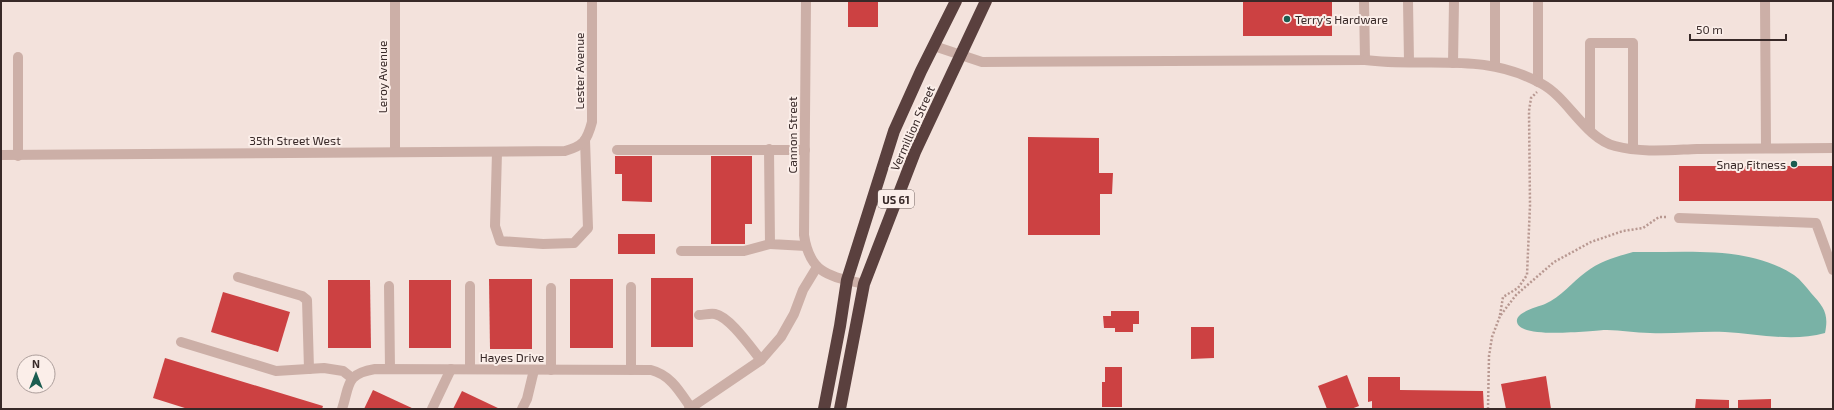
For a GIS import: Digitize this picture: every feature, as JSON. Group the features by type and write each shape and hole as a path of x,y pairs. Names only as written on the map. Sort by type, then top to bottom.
{"highway":[{"name":"Vermillion Street","path":"824,409 847,280 894,131 921,71 956,1"},
{"name":"Vermillion Street","path":"840,409 864,284 915,152 986,1"}],"street":[{"name":"Leroy Avenue","path":"394,152 395,1"},
{"name":"Lester Avenue","path":"585,140 592,122 592,1"},
{"name":"Cannon Street","path":"806,1 804,235 806,246 809,256 817,266 828,274 864,284"},
{"path":"1364,1 1365,60"},
{"path":"1408,1 1409,62"},
{"path":"1454,1 1454,63"},
{"path":"1495,1 1495,66"},
{"path":"1538,1 1541,83"},
{"path":"1765,1 1766,148"},
{"path":"1590,130 1590,43 1633,43 1633,149"},
{"path":"934,46 982,62 1365,60 1495,66 1516,71 1541,83 1596,136 1614,146 1633,149 1833,148"},
{"path":"18,57 18,156"},
{"name":"35th Street West","path":"1,155 565,152 577,148 585,140"},
{"path":"497,152 495,226 500,240 543,244 574,243 588,228 585,140"},
{"path":"769,149 770,244"},
{"path":"617,150 805,150"},
{"path":"1679,218 1816,223 1833,270"},
{"path":"681,250 744,250 770,244 806,246"},
{"path":"690,408 761,360 781,337 794,314 802,290 817,266"},
{"path":"238,277 302,296 307,300 308,369"},
{"path":"389,286 390,370"},
{"path":"470,286 470,370"},
{"path":"631,287 631,370"},
{"path":"551,288 551,370"},
{"path":"699,315 715,314 723,318 761,360"},
{"path":"181,342 276,371 324,368 343,371 352,378 347,388 342,409"},
{"name":"Hayes Drive","path":"352,378 361,371 375,369 651,370 660,372 669,379 690,408"},
{"path":"432,409 451,370"},
{"path":"522,409 527,399 534,370"}],"path":[{"path":"1488,409 1489,356 1492,337 1500,316 1503,297 1518,288 1527,276 1530,204 1530,111 1531,98 1541,83"},
{"path":"1500,316 1516,295 1554,262 1591,242 1623,231 1643,228 1659,217 1679,218"}],"water":[{"path":"1633,252 1716,253 1757,259 1776,265 1797,277 1819,302 1826,316 1825,333 1801,337 1775,337 1725,332 1644,333 1618,330 1558,333 1530,331 1521,328 1517,322 1517,318 1520,315 1551,301 1591,268 1608,260"}],"building":[{"path":"848,1 878,1 878,27 848,27"},
{"name":"Terry's Hardware","path":"1243,1 1332,1 1332,36 1243,36"},
{"path":"1028,137 1099,138 1099,173 1113,173 1112,194 1100,194 1100,235 1028,235"},
{"path":"615,156 652,156 652,202 622,201 622,174 615,174"},
{"path":"711,156 752,156 752,224 745,224 745,244 711,244"},
{"path":"1679,166 1833,166 1833,201 1679,201"},
{"path":"618,234 655,234 655,254 618,254"},
{"path":"651,278 693,278 693,347 651,347"},
{"path":"489,279 532,279 532,349 490,349"},
{"path":"570,279 613,279 613,348 570,348"},
{"path":"328,280 370,280 371,348 328,348"},
{"path":"409,280 451,280 451,348 409,348"},
{"path":"223,292 290,312 278,352 211,332"},
{"path":"1111,311 1139,311 1139,324 1133,324 1133,332 1115,332 1115,328 1104,328 1103,316 1111,316"},
{"path":"1191,327 1214,327 1214,358 1191,359"},
{"path":"165,358 323,406 322,409 188,409 153,398"},
{"path":"1105,367 1122,367 1122,407 1102,407 1102,382 1105,382"},
{"path":"1347,375 1359,406 1351,409 1327,409 1318,386"},
{"path":"1546,376 1551,409 1506,409 1501,384"},
{"path":"1368,377 1400,377 1400,390 1483,391 1484,409 1372,409 1372,401 1368,402"},
{"path":"373,390 414,409 364,409"},
{"path":"462,391 500,409 453,409"},
{"path":"1696,399 1729,400 1729,409 1695,409"},
{"path":"1771,399 1771,409 1738,409 1738,400"}],"place":[{"name":"Terry's Hardware","path":"1287,19"},
{"name":"Snap Fitness","path":"1794,164"}]}
